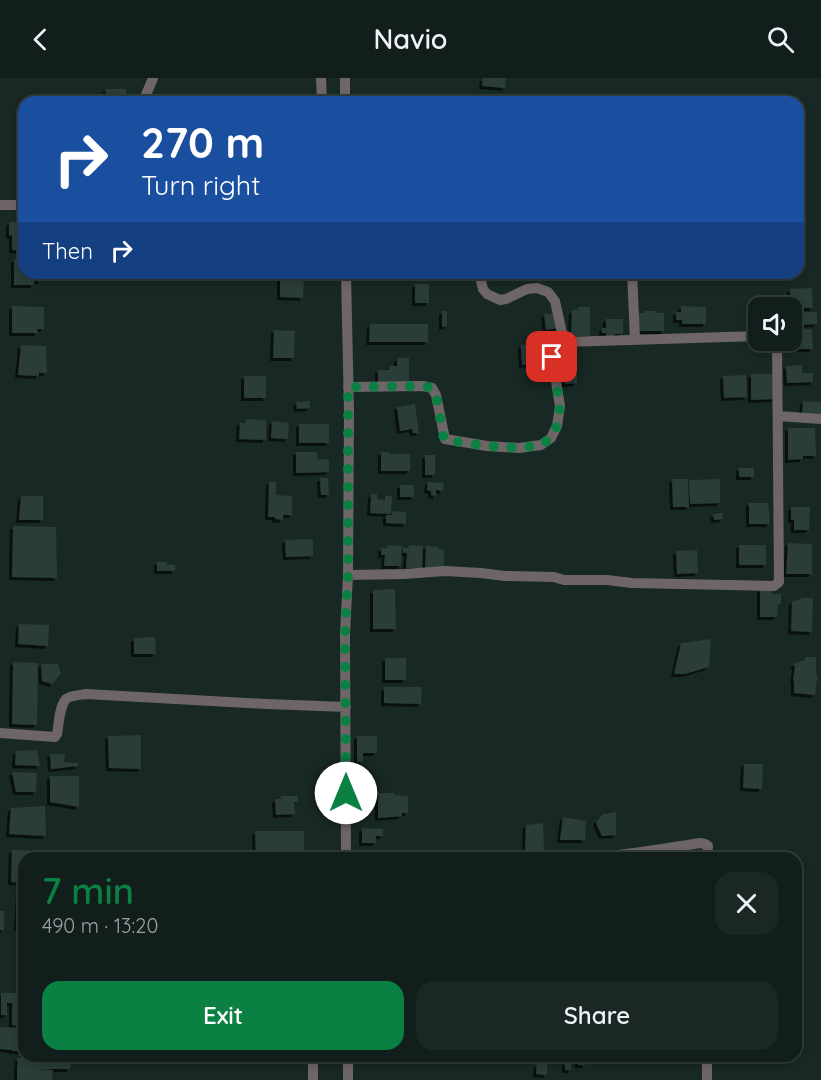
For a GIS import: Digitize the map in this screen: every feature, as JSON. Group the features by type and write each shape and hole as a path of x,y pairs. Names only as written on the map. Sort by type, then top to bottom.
{"street":[{"path":"146,96 153,78"},
{"path":"321,78 322,96"},
{"path":"345,78 345,96"},
{"path":"0,205 18,205"},
{"path":"346,279 348,575 345,634 346,852"},
{"path":"480,279 487,294 500,300 527,289 537,288 548,292 555,301 564,342"},
{"path":"632,279 635,339"},
{"path":"348,387 423,386 432,388 436,395 444,440 519,448 541,445 551,438 557,426 560,406 552,357 553,349 557,344 635,339 748,336"},
{"path":"348,575 445,572 632,583 774,586 779,582 777,351"},
{"path":"778,416 821,419"},
{"path":"0,733 55,737 66,700 72,696 86,694 346,707"},
{"path":"640,852 700,843 708,846 708,852"},
{"path":"313,1062 313,1080"},
{"path":"348,1062 348,1080"},
{"path":"706,1062 707,1080"}],"building":[{"path":"483,78 506,78 505,88 482,86"},
{"path":"106,89 126,89 126,96 105,96"},
{"path":"9,222 18,222 18,250 12,250 12,236 9,235"},
{"path":"14,259 18,259 18,279 41,279 41,281 34,281 34,285 14,285"},
{"path":"280,279 304,279 303,298 280,297"},
{"path":"415,284 429,284 429,303 415,303"},
{"path":"812,288 813,308 802,308 802,297 790,297 790,289"},
{"path":"12,306 44,307 44,329 37,329 38,333 12,333"},
{"path":"681,306 706,307 706,324 682,324 682,320 676,320 676,312 681,312"},
{"path":"578,307 590,307 590,336 571,336 572,310 578,310"},
{"path":"442,311 447,311 447,326 442,327"},
{"path":"645,311 664,313 664,331 638,331 638,313 645,313"},
{"path":"802,312 817,312 817,324 802,325"},
{"path":"557,313 559,328 546,330 544,314"},
{"path":"606,319 623,319 623,334 606,337 606,333 602,333 602,328 606,328"},
{"path":"370,324 428,324 428,342 369,342"},
{"path":"802,329 812,329 813,349 802,349"},
{"path":"274,330 295,331 294,358 273,358"},
{"path":"539,343 541,363 522,365 521,345"},
{"path":"21,345 46,346 47,373 39,373 39,376 18,375"},
{"path":"397,358 409,358 409,384 378,384 378,370 389,370 389,366 397,366"},
{"path":"802,365 802,373 813,373 813,382 787,383 786,366"},
{"path":"751,374 775,374 775,399 751,400"},
{"path":"564,375 577,375 577,383 565,384"},
{"path":"746,375 747,397 724,398 723,376"},
{"path":"244,376 266,376 266,398 244,398"},
{"path":"310,401 310,408 297,409 296,402"},
{"path":"803,401 821,402 821,414 802,414"},
{"path":"415,404 419,433 413,433 412,429 400,431 397,407"},
{"path":"246,419 266,420 266,440 239,439 240,422 245,423"},
{"path":"272,421 289,423 288,439 271,438"},
{"path":"299,424 329,424 329,443 299,443"},
{"path":"788,428 815,428 816,456 803,456 803,459 788,460"},
{"path":"296,452 317,452 318,460 329,459 329,472 296,473"},
{"path":"381,452 410,454 410,471 381,471"},
{"path":"425,455 435,455 435,475 425,475"},
{"path":"739,468 754,468 754,477 739,477"},
{"path":"320,478 328,478 329,495 321,495"},
{"path":"672,479 688,479 689,507 673,507"},
{"path":"720,479 720,503 690,504 689,480"},
{"path":"269,482 276,482 276,495 292,496 292,515 283,515 283,520 268,517"},
{"path":"428,482 444,483 443,491 436,490 436,496 431,495 431,491 427,490"},
{"path":"400,485 414,485 414,497 400,497"},
{"path":"371,494 377,494 377,499 385,500 385,496 392,496 391,514 370,513"},
{"path":"21,496 43,496 43,520 19,520"},
{"path":"749,503 768,503 770,524 749,524"},
{"path":"791,507 810,507 809,530 794,530"},
{"path":"392,511 406,512 406,524 386,523 386,515 392,515"},
{"path":"722,513 723,519 714,520 713,514"},
{"path":"13,526 56,527 57,578 12,577"},
{"path":"313,539 313,556 286,557 285,540"},
{"path":"788,543 812,544 812,574 786,574"},
{"path":"387,545 402,546 401,566 384,566 385,555 381,555 381,548 387,548"},
{"path":"409,545 423,546 422,568 406,568 407,553 403,553 403,548 409,548"},
{"path":"739,545 766,545 766,565 739,565"},
{"path":"426,546 444,550 444,569 425,568"},
{"path":"697,550 698,573 677,574 676,551"},
{"path":"157,562 175,565 175,571 157,571"},
{"path":"395,589 396,629 373,629 373,590"},
{"path":"760,589 772,589 772,594 781,594 777,617 760,617"},
{"path":"803,598 813,598 812,632 791,631 792,602"},
{"path":"19,624 49,625 48,646 18,644"},
{"path":"155,637 156,654 134,654 134,638"},
{"path":"711,639 709,667 685,674 674,674 681,643"},
{"path":"805,657 816,657 818,679 815,695 794,693 795,667 793,664 805,660"},
{"path":"385,658 406,658 406,680 385,680"},
{"path":"13,662 38,663 37,725 12,724"},
{"path":"41,664 58,664 61,674 52,684 42,681"},
{"path":"384,687 422,687 421,704 384,703"},
{"path":"141,735 141,769 109,768 108,736"},
{"path":"357,736 377,736 377,753 363,753 363,762 357,762"},
{"path":"37,750 40,766 15,765 16,751"},
{"path":"50,754 65,754 64,762 78,763 78,766 51,769"},
{"path":"744,764 763,764 762,789 743,788"},
{"path":"12,772 37,773 36,792 16,792"},
{"path":"50,776 79,776 79,807 50,802"},
{"path":"378,793 408,796 408,813 402,813 402,816 378,818"},
{"path":"281,796 298,796 298,802 294,802 295,814 276,815 275,799 281,799"},
{"path":"45,806 46,836 9,834 11,808"},
{"path":"616,812 616,835 602,836 596,822 603,814"},
{"path":"563,817 586,821 585,840 560,840"},
{"path":"543,823 544,851 525,851 526,825"},
{"path":"362,828 383,829 383,836 376,836 376,843 362,843"},
{"path":"255,831 304,831 304,852 256,852"},
{"path":"12,850 54,851 18,852 18,883 11,882"},
{"path":"0,911 4,911 4,930 0,930"},
{"path":"1,993 18,993 18,1026 12,1025 12,1003 7,1003 7,1015 1,1015"},
{"path":"0,1027 18,1028 18,1051 0,1049"},
{"path":"17,1058 18,1062 71,1062 70,1069 35,1069 53,1070 52,1080 17,1080"},
{"path":"565,1062 571,1062 571,1070 565,1070"},
{"path":"537,1063 547,1064 547,1075 536,1074"}],"route":[{"path":"346,793 348,387 423,386 432,388 436,395 444,440 519,448 541,445 551,438 557,426 560,406 552,357"}]}
